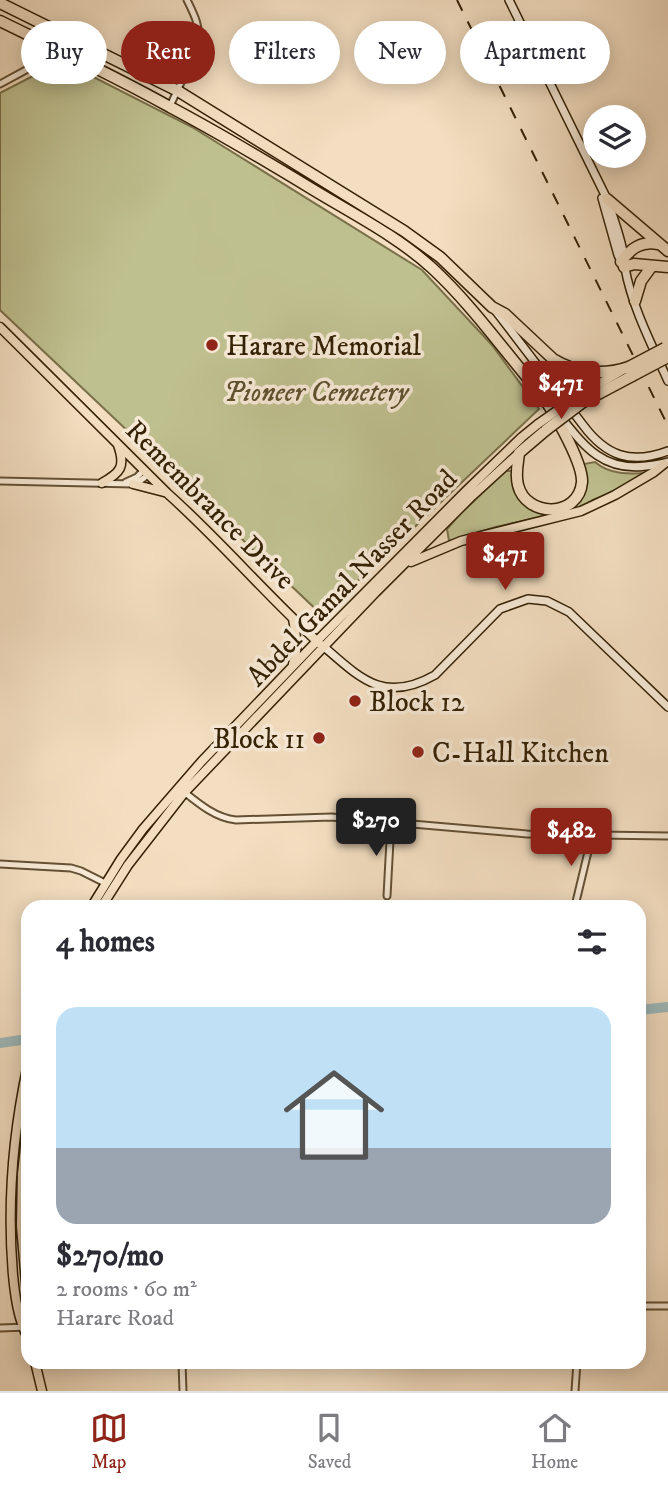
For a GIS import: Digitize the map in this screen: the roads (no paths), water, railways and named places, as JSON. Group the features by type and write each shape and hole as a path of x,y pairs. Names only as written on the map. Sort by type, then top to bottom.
{"highway":[{"path":"0,3 37,21"},
{"path":"0,21 21,31"},
{"path":"107,56 178,91 423,244 553,359 583,372 629,370"},
{"path":"107,74 170,106 271,164 384,233 432,268 541,394 580,464 582,483 573,501 553,510 534,506 521,493 518,484 519,453"},
{"path":"607,199 664,248"},
{"path":"664,248 651,243 640,244 631,249 623,262 668,267"},
{"path":"635,301 641,281 652,266"},
{"name":"Abdel Gamal Nasser Road","path":"519,453 542,427 581,399 667,351"}],"main road":[{"path":"509,0 607,199 635,301 668,381"},
{"path":"600,185 618,255 623,262"},
{"path":"492,307 597,442 611,452 631,457 656,456 668,451"},
{"name":"Remembrance Drive","path":"0,327 293,618 368,682 384,687 406,687 423,682 435,675 500,609 528,599 547,601 569,612 668,707"},
{"path":"541,394 574,433 600,458 616,465 630,467 666,463"},
{"name":"Abdel Gamal Nasser Road","path":"181,790 283,691 320,643 467,489 522,437 542,427"},
{"path":"102,483 114,477 121,468 122,455 117,442"},
{"name":"Abdel Gamal Nasser Road","path":"109,886 121,859 137,836 290,670 404,565 519,453"},
{"path":"404,565 461,541 581,511 615,495 666,463"},
{"path":"133,484 167,493"},
{"path":"290,670 297,654 293,618"},
{"path":"97,900 109,886"},
{"path":"104,900 109,886"},
{"path":"21,1103 12,1178 10,1224 15,1288 21,1311"},
{"path":"37,1369 43,1391"}],"street":[{"path":"170,106 198,46 198,24 187,0"},
{"path":"0,84 21,73"},
{"path":"123,484 146,472"},
{"path":"0,481 133,484 140,481 146,472"},
{"path":"181,790 212,812 232,820 331,817 527,834 668,836"},
{"path":"387,896 391,822"},
{"path":"576,900 592,835"},
{"path":"0,864 71,868 109,886"},
{"path":"646,1306 668,1306"},
{"path":"0,1328 21,1327"},
{"path":"182,1369 183,1391"},
{"path":"575,1391 577,1369"}],"waterway":[{"path":"646,1009 668,1007"},
{"path":"0,1043 21,1040"}],"railway":[{"path":"457,0 668,426"}],"place":[{"name":"Harare Memorial","path":"212,345"},
{"name":"Block 12","path":"355,701"},
{"name":"Block 11","path":"319,738"},
{"name":"C-Hall Kitchen","path":"418,752"}],"park label":[{"name":"Pioneer Cemetery","path":"316,391"}]}
